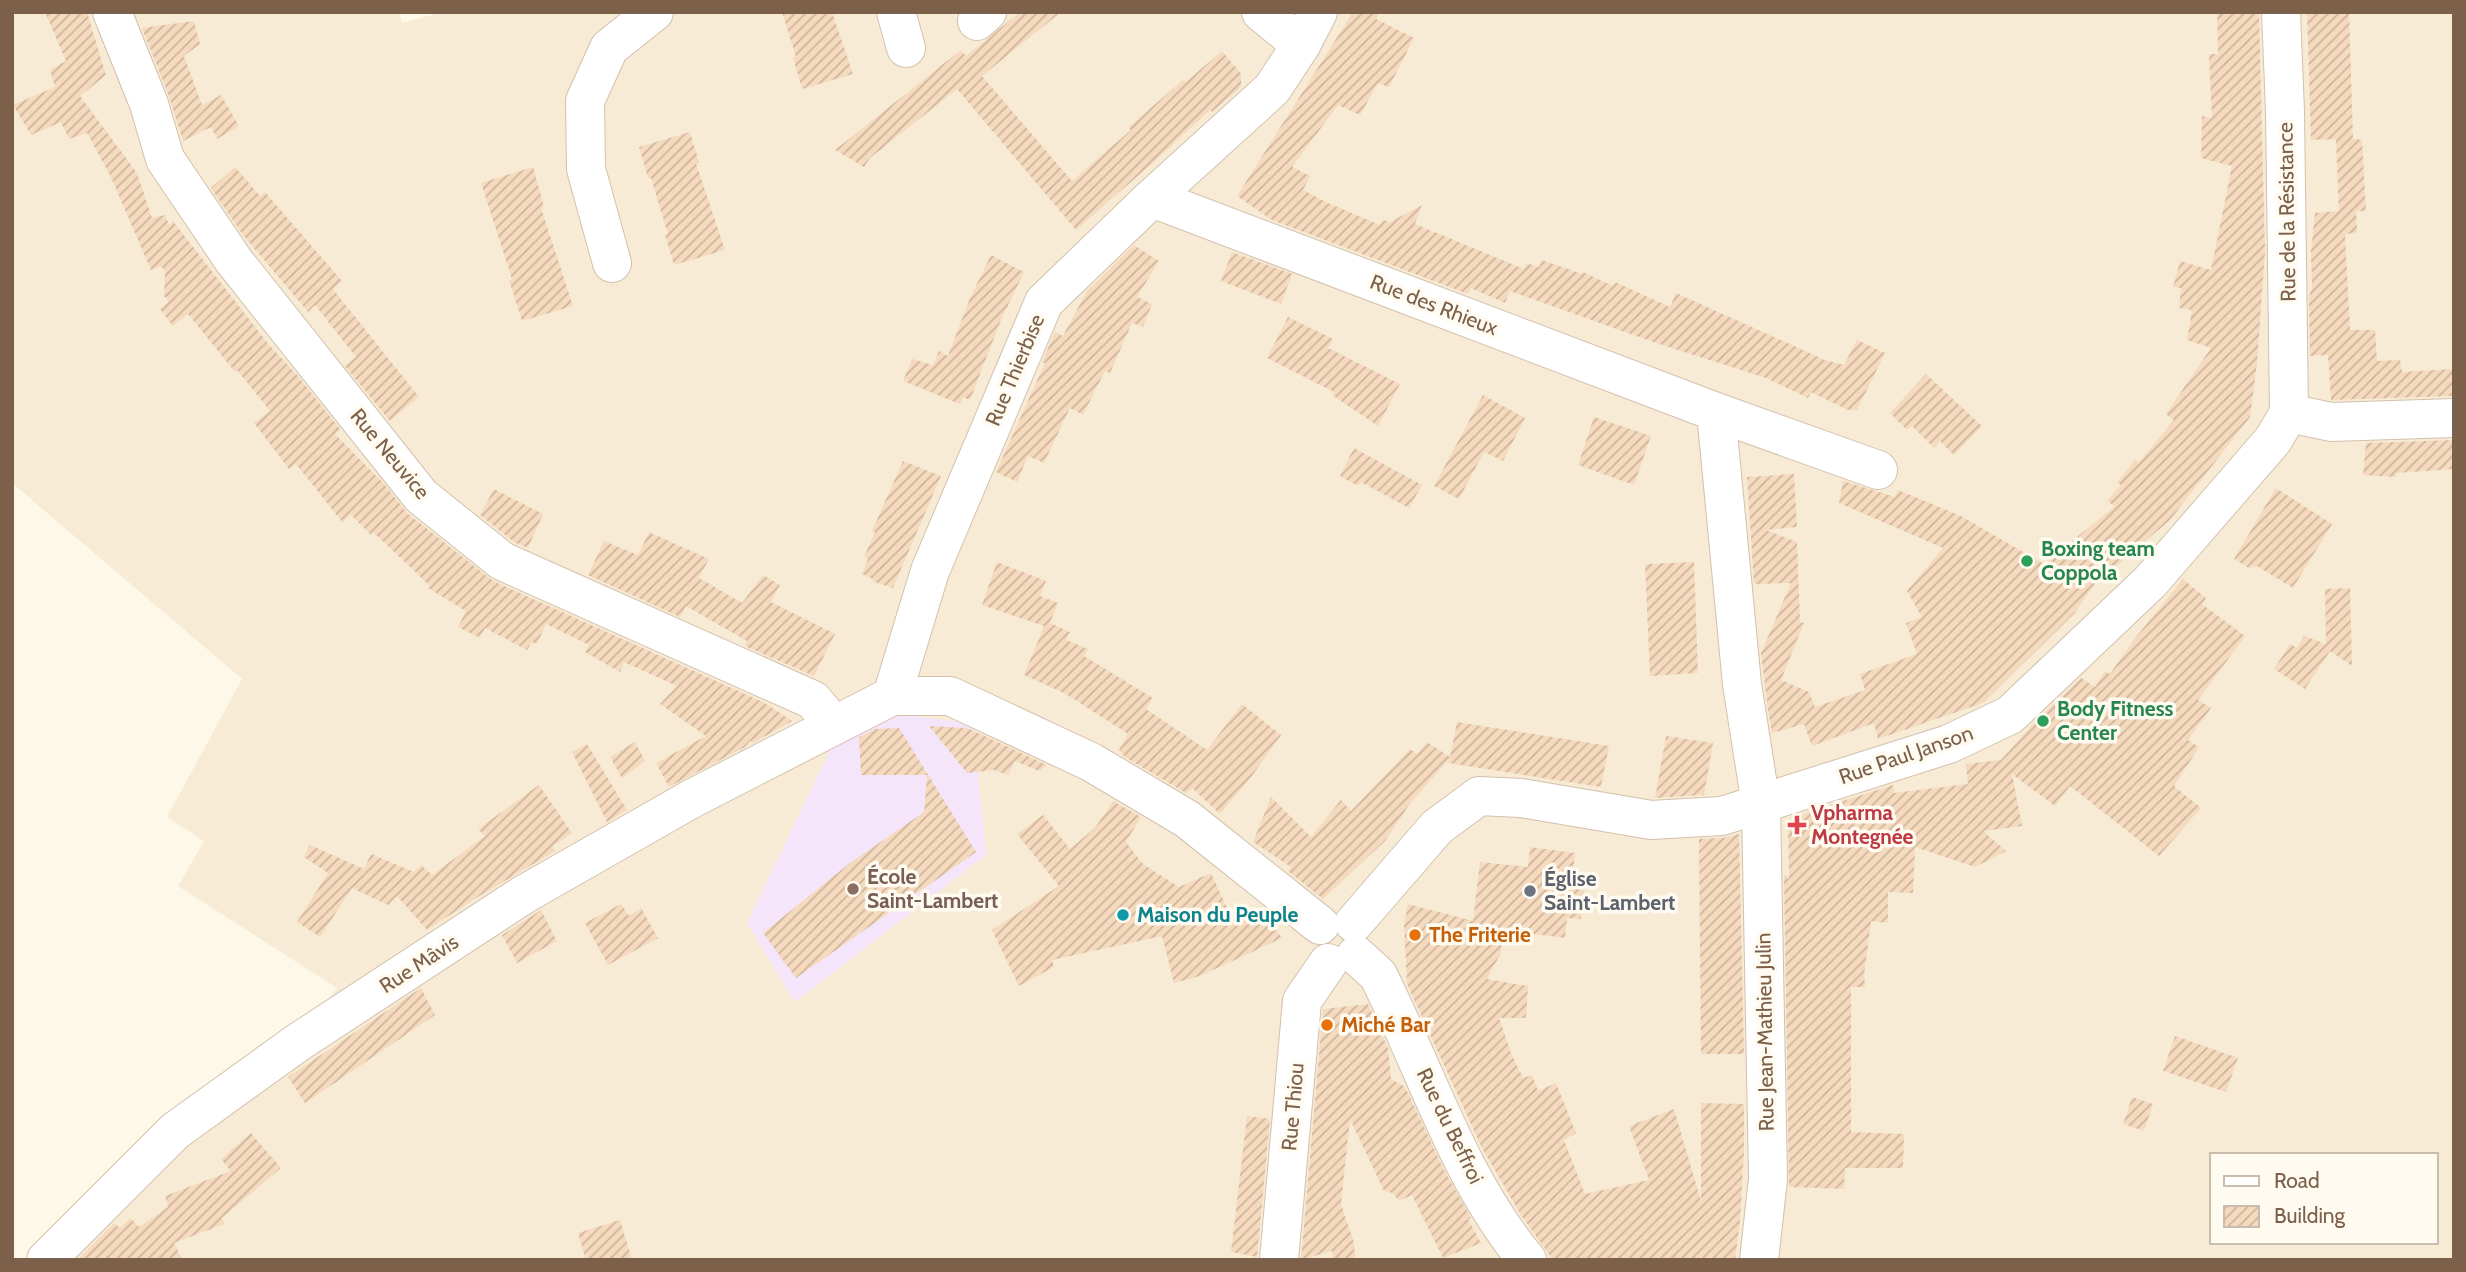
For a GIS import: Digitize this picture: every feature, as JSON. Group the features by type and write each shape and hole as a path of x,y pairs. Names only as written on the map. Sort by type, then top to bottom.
{"street":[{"name":"Rue Neuvice","path":"112,12 149,104 165,159 234,261 421,496 502,561 813,700 833,724"},
{"path":"612,263 586,169 585,101 609,48 654,12"},
{"path":"1261,12 1309,29"},
{"name":"Rue de la Résistance","path":"2281,12 2286,111 2289,413"},
{"name":"Rue Thierbise","path":"892,696 930,571 1044,302 1152,198 1272,89 1309,29"},
{"name":"Rue des Rhieux","path":"1152,198 1716,412 1878,470"},
{"path":"1716,412 1742,684 1761,805"},
{"path":"2289,413 2330,422 2454,418"},
{"name":"Rue Paul Janson","path":"1479,796 1521,799 1651,820 1722,816 1949,744 2010,715 2150,582 2273,440 2289,413"},
{"path":"833,724 892,696 950,696 1091,762 1187,819 1340,941"},
{"name":"Rue Mâvis","path":"46,1260 175,1131 297,1042 523,895 693,798 833,724"},
{"name":"Rue Thiou","path":"1279,1260 1302,1001 1340,941 1437,827 1479,796"},
{"name":"Rue Jean-Mathieu Julin","path":"1759,1260 1768,1179 1761,805"},
{"name":"Rue du Beffroi","path":"1340,941 1378,975 1472,1176 1514,1244 1527,1260"}],"shaded area":[{"path":"12,12 399,12 402,23 443,12 2454,12 2454,1260 46,1260 297,1043 337,988 178,886 204,841 167,817 242,679 12,483"},
{"name":"École Saint-Lambert","path":"881,711 973,724 986,855 795,1002 747,923 831,748"}],"building":[{"path":"45,12 87,12 106,75 80,96 137,173 152,218 165,215 169,225 173,221 269,345 340,429 335,434 384,484 407,513 493,581 763,702 792,721 753,743 750,741 745,747 669,787 656,763 706,736 660,704 677,686 624,662 620,672 585,652 589,645 546,624 537,644 532,642 527,650 485,628 480,638 458,627 466,611 428,588 430,586 373,532 371,535 350,514 343,523 296,464 289,469 254,423 270,411 237,370 235,372 188,314 173,326 160,309 169,301 164,296 165,271 161,266 151,270 110,175 87,133 69,139 61,122 31,135 13,105 55,87 50,70 66,61"},
{"path":"782,12 832,12 853,74 802,89 793,58 796,57"},
{"path":"1020,12 1061,12 982,76 1072,181 1183,80 1186,82 1222,51 1241,74 1241,87 1212,112 1210,110 1076,230 957,89 870,158 864,167 835,150 961,50 966,56"},
{"path":"1353,12 1379,12 1376,19 1414,38 1389,87 1378,83 1360,115 1338,105 1292,167 1310,176 1303,190 1380,225 1383,220 1390,222 1422,205 1415,224 1524,269 1526,263 1539,267 1542,260 1582,274 1583,272 1613,286 1615,282 1670,307 1676,293 1825,360 1844,365 1857,340 1885,353 1857,410 1848,410 1811,392 1808,398 1766,378 1653,342 1510,291 1505,303 1471,288 1468,294 1272,220 1237,196"},
{"path":"2217,12 2259,12 2265,252 2250,417 2170,520 2094,585 2074,614 1983,703 1878,739 1874,723 1812,746 1804,724 1772,733 1761,653 1791,583 1754,584 1747,477 1794,474 1797,527 1766,530 1797,542 1800,622 1804,623 1781,680 1809,692 1815,707 1865,690 1860,674 1917,654 1906,623 1922,617 1907,591 1943,548 1839,503 1843,481 1895,497 1898,490 1961,516 2044,564 2115,506 2107,501 2121,485 2117,482 2135,460 2139,462 2174,420 2166,414 2211,348 2187,340 2192,310 2179,308 2181,288 2173,287 2180,261 2211,270 2232,166 2201,158 2202,116 2212,118 2209,54 2218,54"},
{"path":"2307,12 2349,12 2353,139 2362,140 2366,211 2356,211 2357,233 2345,234 2350,330 2375,330 2377,361 2400,360 2402,372 2454,369 2454,396 2331,400 2328,355 2310,356 2309,297 2312,288 2311,251 2315,213 2339,211 2336,139 2311,140"},
{"path":"194,21 200,44 184,56 202,105 221,95 239,126 217,139 211,127 183,141 169,96 142,28"},
{"path":"690,132 699,162 696,163 725,250 674,265 665,235 668,234 639,147"},
{"path":"235,167 260,196 265,192 342,281 333,289 419,397 390,421 345,366 356,357 315,305 308,312 243,235 211,188"},
{"path":"533,167 544,207 541,208 573,306 522,321 509,280 512,279 481,183"},
{"path":"1134,245 1159,261 1137,297 1152,304 1143,327 1132,323 1110,373 1105,371 1083,415 1070,408 1044,463 1028,456 1017,482 996,472 1045,363 1042,362 1055,332 1063,336 1087,291"},
{"path":"1232,252 1292,274 1281,304 1221,281"},
{"path":"991,255 1024,272 1001,320 970,400 963,397 960,404 903,381 912,359 933,365 939,351 948,356 970,298"},
{"path":"1288,317 1333,339 1328,348 1400,384 1378,426 1332,395 1334,392 1267,358"},
{"path":"1926,374 1982,426 1954,455 1940,441 1934,448 1912,426 1907,430 1890,413"},
{"path":"1483,395 1525,418 1503,461 1484,452 1459,499 1434,486"},
{"path":"1594,417 1651,436 1634,485 1578,465"},
{"path":"2454,440 2454,469 2396,473 2396,477 2363,475 2366,443"},
{"path":"1354,448 1422,485 1409,508 1361,482 1358,486 1340,476"},
{"path":"903,461 941,476 893,588 872,581 873,579 862,574 868,559 864,557 875,532 872,531"},
{"path":"2276,488 2332,524 2293,588 2257,566 2249,568 2234,559"},
{"path":"494,489 543,514 528,548 514,542 480,515"},
{"path":"649,532 709,559 699,578 742,603 763,575 780,585 771,602 835,634 814,676 745,646 747,641 686,606 680,617 588,575 604,541 638,555"},
{"path":"997,562 1046,581 1040,596 1058,603 1050,623 1070,632 1066,640 1088,649 1084,656 1153,698 1146,709 1207,750 1242,704 1281,735 1252,776 1220,814 1192,788 1186,793 1125,757 1119,750 1128,734 1066,694 1024,675 1044,626 982,605"},
{"path":"1694,562 1698,673 1650,676 1645,564"},
{"path":"2183,579 2206,598 2202,604 2245,636 2198,700 2211,708 2188,740 2199,747 2174,786 2201,808 2159,856 2070,786 2055,806 2012,774 2022,826 1983,831 2006,851 1975,867 1915,847 1913,893 1888,892 1888,923 1871,921 1865,987 1851,987 1851,1132 1904,1134 1903,1168 1845,1168 1844,1189 1789,1187 1784,874 1789,879 1788,825 1796,816 1893,785 1894,793 1968,784 1966,764 2001,760 2033,724 2081,678 2095,687 2105,671 2110,674"},
{"path":"2350,588 2352,666 2330,651 2305,689 2274,669 2290,644 2297,648 2304,636 2326,644 2325,589"},
{"path":"1457,722 1609,746 1601,787 1448,763 1449,759 1409,805 1385,841 1323,899 1288,871 1291,867 1253,842 1271,797 1311,837 1341,800 1351,811 1410,749 1417,754 1427,742 1450,757"},
{"path":"929,726 967,728 1047,765 1039,771 1015,761 1008,775 994,770 967,773"},
{"path":"899,728 976,852 796,978 763,933 850,863 924,812 927,775 861,775 859,737 875,729"},
{"path":"1666,736 1713,743 1704,795 1655,798"},
{"path":"635,742 645,761 622,778 610,757"},
{"path":"587,744 627,810 607,822 572,752"},
{"path":"539,785 572,833 553,846 555,851 427,930 397,896 388,905 352,888 320,937 297,922 328,873 304,857 310,845 364,869 371,854 414,872 421,865 432,875 485,836 478,829"},
{"name":"Maison du Peuple","path":"1113,801 1141,817 1126,842 1143,864 1179,887 1211,873 1234,923 1261,907 1282,938 1200,976 1174,983 1162,936 1052,960 1054,967 1019,986 992,930 1059,886 1017,834 1043,815 1070,849 1095,828"},
{"path":"1739,834 1744,1054 1701,1054 1699,839"},
{"path":"1530,847 1575,853 1573,873 1586,874 1581,919 1567,918 1565,938 1503,930 1501,953 1487,979 1528,986 1526,1018 1499,1018 1523,1078 1532,1075 1538,1091 1556,1083 1576,1133 1564,1140 1585,1194 1649,1180 1629,1126 1674,1109 1701,1201 1701,1103 1744,1104 1740,1221 1735,1260 1553,1260 1521,1215 1482,1148 1407,984 1404,925 1408,904 1473,921 1480,862 1528,867"},
{"path":"621,904 629,916 641,908 658,938 608,965 585,923"},
{"path":"541,910 557,941 517,963 502,935"},
{"path":"421,988 435,1015 305,1103 288,1077"},
{"path":"1368,1004 1388,1048 1391,1079 1405,1087 1481,1243 1443,1258 1412,1195 1399,1201 1393,1193 1384,1191 1350,1119 1341,1204 1354,1243 1355,1260 1333,1260 1332,1251 1301,1260 1323,1009"},
{"path":"2175,1036 2238,1058 2226,1092 2163,1071"},
{"path":"2132,1097 2153,1104 2144,1131 2123,1124"},
{"path":"1247,1116 1270,1119 1257,1257 1231,1252"},
{"path":"251,1133 281,1168 222,1218 224,1224 174,1243 182,1260 77,1260 114,1223 120,1228 130,1218 139,1227 168,1207 165,1196 231,1171 221,1159"},
{"path":"620,1220 632,1260 586,1260 578,1233"}],"place":[{"name":"Boxing team Coppola","path":"2027,561"},
{"name":"Body Fitness Center","path":"2043,721"},
{"name":"Vpharma Montegnée","path":"1797,825"},
{"name":"École Saint-Lambert","path":"853,889"},
{"name":"Église Saint-Lambert","path":"1530,891"},
{"name":"Maison du Peuple","path":"1123,915"},
{"name":"The Friterie","path":"1415,935"},
{"name":"Miché Bar","path":"1327,1025"}]}
